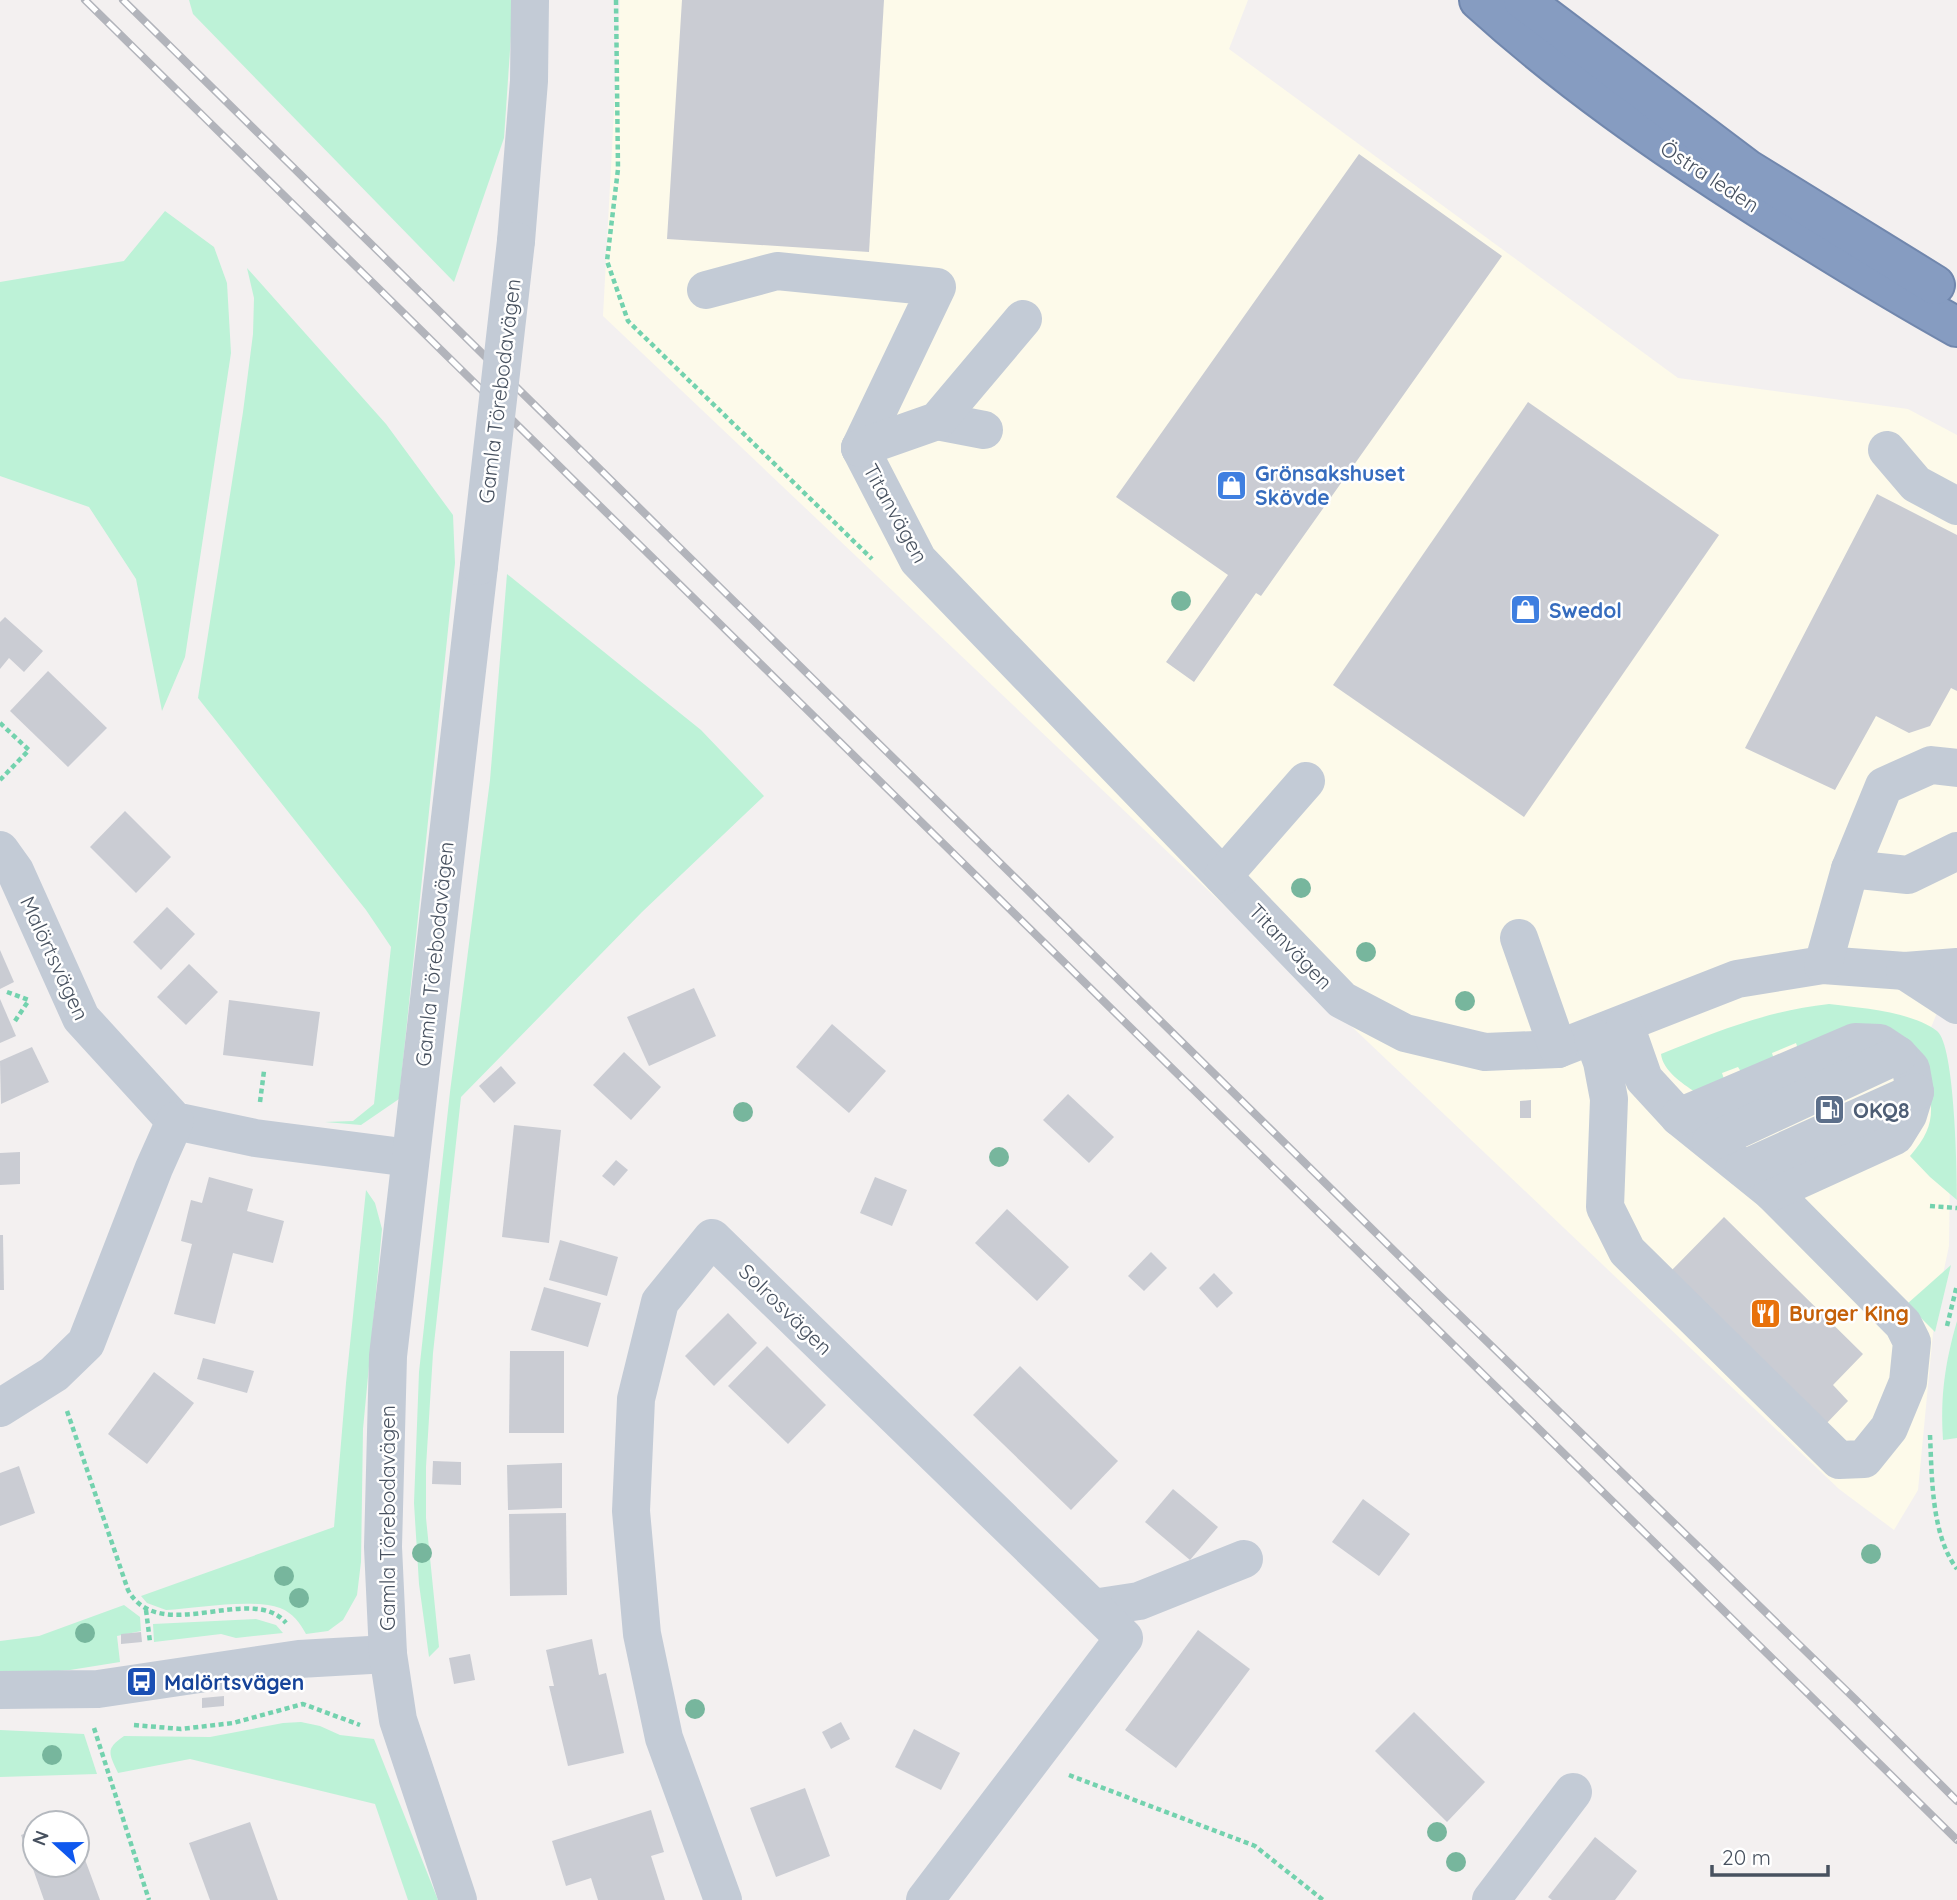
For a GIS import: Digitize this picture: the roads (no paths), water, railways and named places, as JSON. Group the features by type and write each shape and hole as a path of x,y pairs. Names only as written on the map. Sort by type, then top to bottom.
{"highway":[{"name":"Östra leden","path":"1479,0 1630,123 1671,152 1882,270 1957,298"},
{"name":"Östra leden","path":"1522,0 1957,327"},
{"path":"1882,270 1957,286"},
{"path":"1882,270 1957,343"}],"street":[{"name":"Gamla Törebodavägen","path":"458,1900 398,1720 388,1654 383,1548 388,1356 516,241 529,81 530,0"},
{"path":"706,290 777,271 937,287 860,448"},
{"path":"937,421 1023,318"},
{"path":"860,448 937,421 984,430"},
{"name":"Titanvägen","path":"860,448 918,560 1342,1000 1405,1033 1485,1052 1558,1049 1737,979 1823,965 1905,971 1957,967"},
{"path":"1887,450 1916,484 1957,506"},
{"path":"1823,965 1850,869 1884,786 1931,765 1957,768"},
{"path":"1223,876 1306,781"},
{"name":"Malörtsvägen","path":"0,850 15,871 81,1018 176,1122"},
{"path":"1850,869 1908,875 1957,851"},
{"path":"1519,938 1558,1049"},
{"name":"Titanvägen","path":"1905,971 1957,1005"},
{"path":"1609,1031 1644,1079 1679,1117 1758,1180 1903,1324 1912,1342 1908,1381 1889,1428 1864,1459 1839,1460 1627,1251 1605,1207 1609,1099 1602,1062 1609,1031"},
{"path":"1679,1117 1855,1042 1880,1044 1898,1055 1911,1069 1915,1092 1758,1180"},
{"path":"1711,1142 1898,1055"},
{"path":"0,1408 54,1374 86,1343 154,1168 176,1122 256,1138 410,1158"},
{"name":"Solrosvägen","path":"723,1900 664,1738 642,1634 631,1511 636,1399 660,1302 712,1238 1124,1639 925,1900"},
{"path":"1093,1608 1139,1601 1244,1559"},
{"path":"0,1690 98,1689 299,1659 388,1654"},
{"path":"1491,1900 1573,1792"}],"railway":[{"path":"85,0 1957,1840"},
{"path":"123,0 1957,1801"}],"place":[{"name":"Grönsakshuset Skövde","path":"1232,485"},
{"name":"Swedol","path":"1526,610"},
{"name":"OKQ8","path":"1830,1110"},
{"name":"Burger King","path":"1766,1313"},
{"name":"Malörtsvägen","path":"141,1682"}]}
